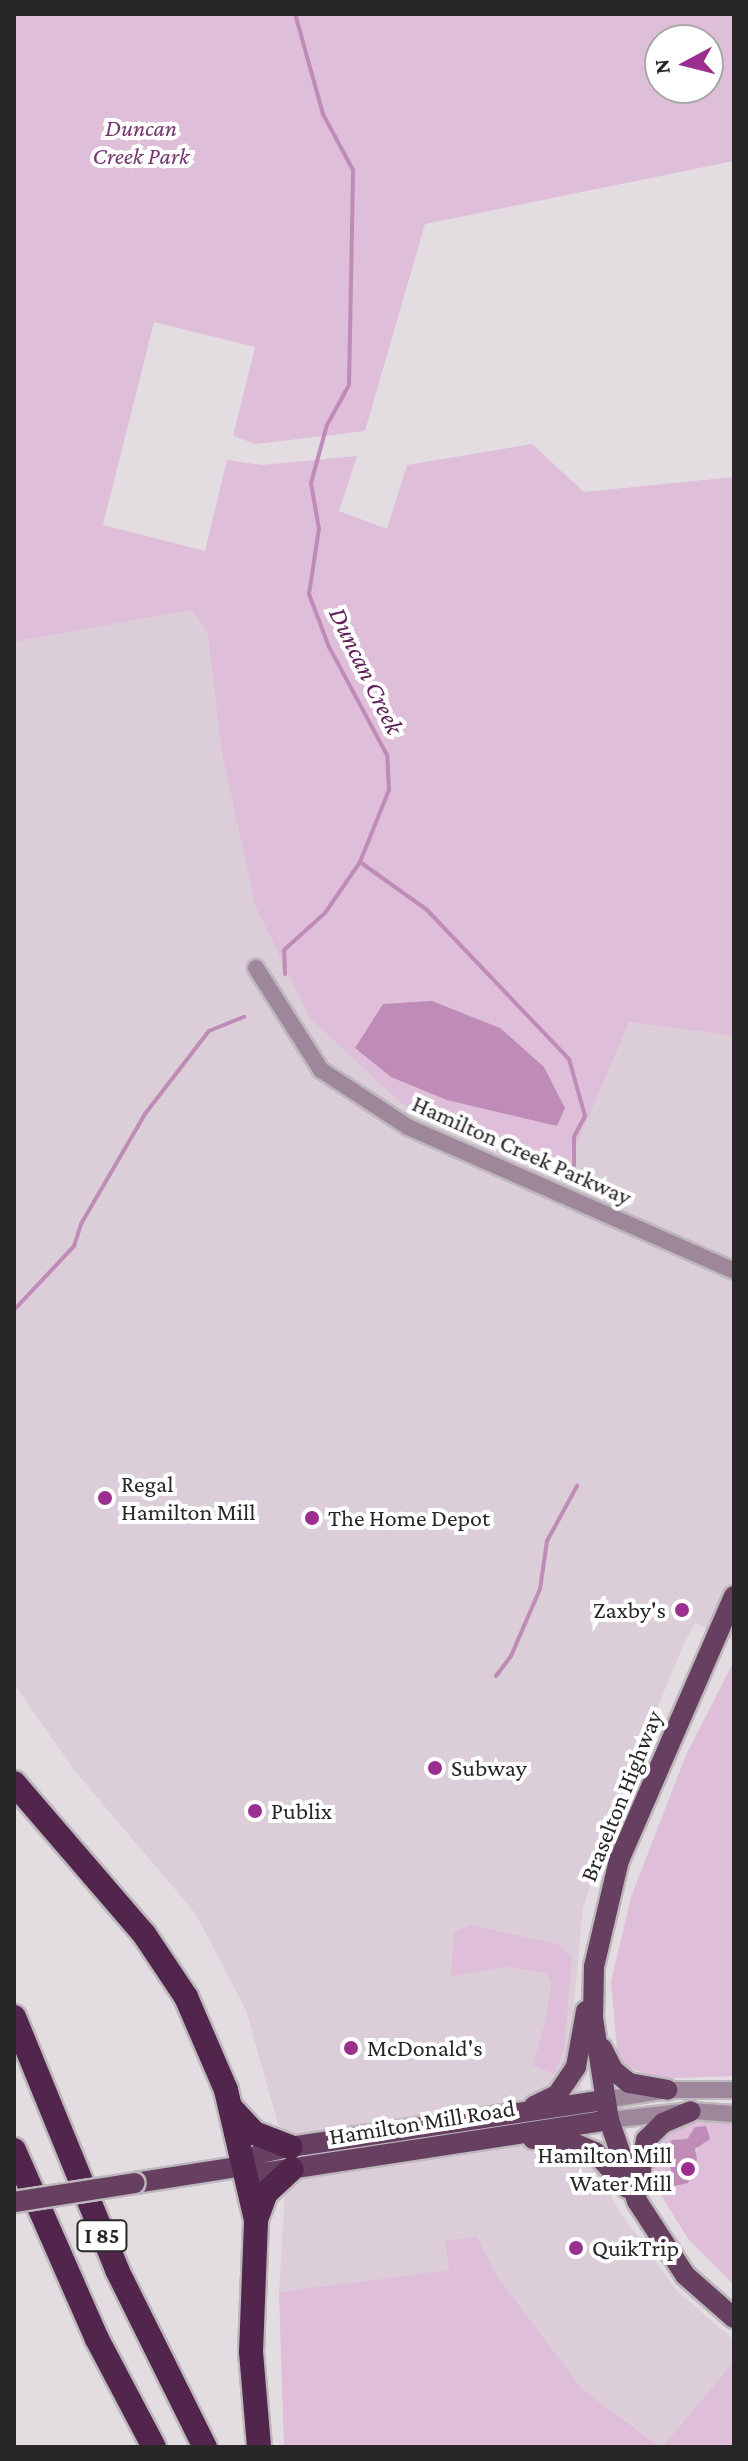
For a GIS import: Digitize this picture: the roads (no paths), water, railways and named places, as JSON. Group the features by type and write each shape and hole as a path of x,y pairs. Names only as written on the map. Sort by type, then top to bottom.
{"highway":[{"path":"14,1783 144,1934 186,1997 231,2108 256,2220 251,2352 259,2447"},
{"name":"I 85","path":"14,2017 117,2270 205,2447"},
{"path":"231,2108 254,2133 291,2158 266,2193 256,2220"},
{"name":"I 85","path":"14,2150 84,2311 154,2447"}],"main road":[{"name":"Braselton Highway","path":"734,1596 629,1835 602,1921 594,1967 594,2030 606,2110 637,2201 685,2275 734,2318"},
{"path":"520,2113 557,2095 576,2067 594,1967"},
{"path":"594,2030 613,2070 629,2083 667,2090"},
{"name":"Hamilton Mill Road","path":"291,2158 520,2113 606,2110"},
{"name":"Hamilton Mill Road","path":"14,2202 243,2166 261,2153 291,2158 505,2136 606,2110"},
{"path":"637,2201 646,2140 663,2123 691,2111"},
{"path":"505,2136 576,2144 595,2152 637,2201"}],"street":[{"name":"Hamilton Creek Parkway","path":"256,968 321,1070 408,1127 734,1271"},
{"path":"606,2110 667,2090 734,2090"},
{"path":"606,2110 734,2114"}],"waterway":[{"name":"Duncan Creek","path":"285,974 284,950 325,913 360,862 389,790 387,755 329,647 309,594 319,529 311,483 327,425 349,385 353,170 323,114 295,14"},
{"name":"Duncan Creek","path":"360,862 427,910 569,1059 585,1116 574,1137 574,1166"},
{"path":"14,1310 74,1246 81,1224 145,1114 209,1031 244,1017"},
{"name":"Duncan Creek","path":"496,1676 511,1656 540,1589 547,1541 577,1486"}],"place":[{"name":"Regal Hamilton Mill","path":"105,1498"},
{"name":"The Home Depot","path":"312,1518"},
{"name":"Zaxby's","path":"682,1610"},
{"name":"Subway","path":"435,1768"},
{"name":"Publix","path":"255,1811"},
{"name":"McDonald's","path":"351,2048"},
{"name":"Hamilton Mill Water Mill","path":"688,2169"},
{"name":"QuikTrip","path":"576,2248"}],"park label":[{"name":"Duncan Creek Park","path":"141,142"}]}
